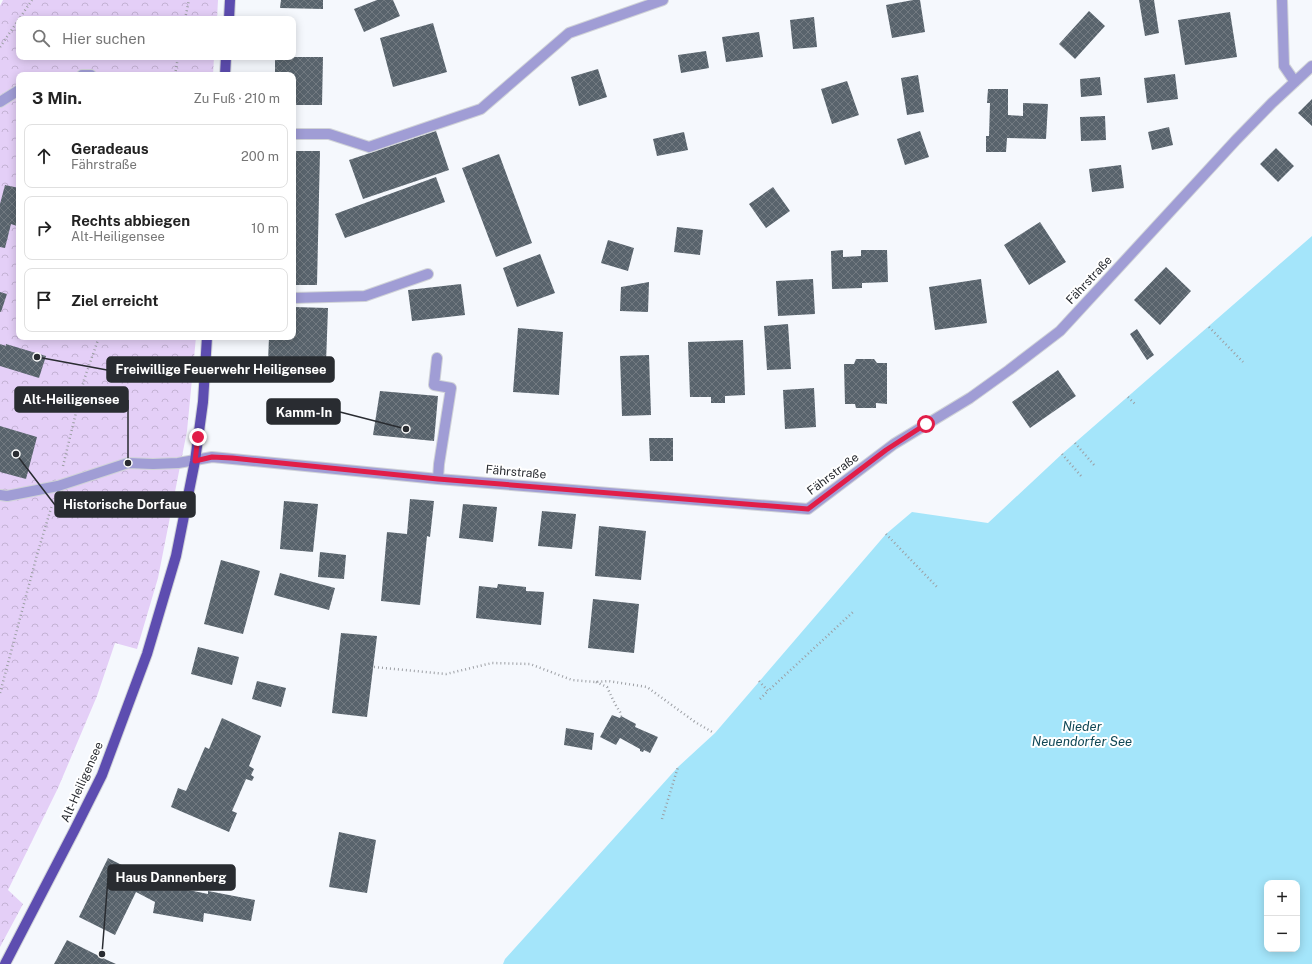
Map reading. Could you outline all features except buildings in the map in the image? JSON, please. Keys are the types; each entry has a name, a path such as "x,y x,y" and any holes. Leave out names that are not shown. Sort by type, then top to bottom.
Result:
{"main road":[{"path":"229,16 230,0"},
{"path":"225,72 226,60"},
{"name":"Alt-Heiligensee","path":"5,964 102,775 147,654 176,556 195,461 203,402 207,340"}],"street":[{"path":"296,134 329,134 369,147 481,109 569,33 663,0"},
{"path":"1282,0 1284,66 1295,82"},
{"name":"Fährstraße","path":"195,461 212,457 232,458 438,479 808,509 894,444 970,398 1010,370 1060,331 1236,140 1312,66"},
{"path":"0,102 16,92"},
{"path":"296,298 365,296 428,274"},
{"path":"437,358 434,385 451,388 438,479"},
{"path":"0,495 7,496 58,486 128,463 178,464 195,461"}],"path":[{"path":"21,16 32,0"},
{"path":"185,16 188,0"},
{"path":"0,47 16,24"},
{"path":"176,72 178,60"},
{"path":"1209,327 1243,362"},
{"path":"0,693 37,555 58,486 84,380 97,340"},
{"path":"1128,397 1135,404"},
{"path":"1075,443 1094,465"},
{"path":"1062,454 1081,476"},
{"path":"886,534 937,587"},
{"path":"760,699 853,612"},
{"path":"374,668 446,674 492,663 530,664 572,680 595,682 608,681 647,687 694,722 714,733"},
{"path":"759,681 768,691"},
{"path":"595,682 608,687 621,716"},
{"path":"662,819 678,767"}],"green space":[{"path":"3,0 218,0 217,16 16,16 16,60 214,60 213,72 16,72 16,340 196,340 187,431 158,578 137,649 115,643 97,696 58,788 8,890 23,904 0,947 0,6"}],"water":[{"name":"Nieder Neuendorfer See","path":"1312,236 1312,964 503,964 505,959 678,767 715,733 886,534 912,512 988,523 1062,454"}],"place":[{"name":"Freiwillige Feuerwehr Heiligensee","path":"37,357"},
{"name":"Kamm-In","path":"406,429"},
{"name":"Historische Dorfaue","path":"16,454"},
{"name":"Alt-Heiligensee","path":"128,463"},
{"name":"Haus Dannenberg","path":"102,954"}],"route":[{"path":"198,437 195,461 212,457 232,458 438,479 808,509 894,444 926,424"}]}
